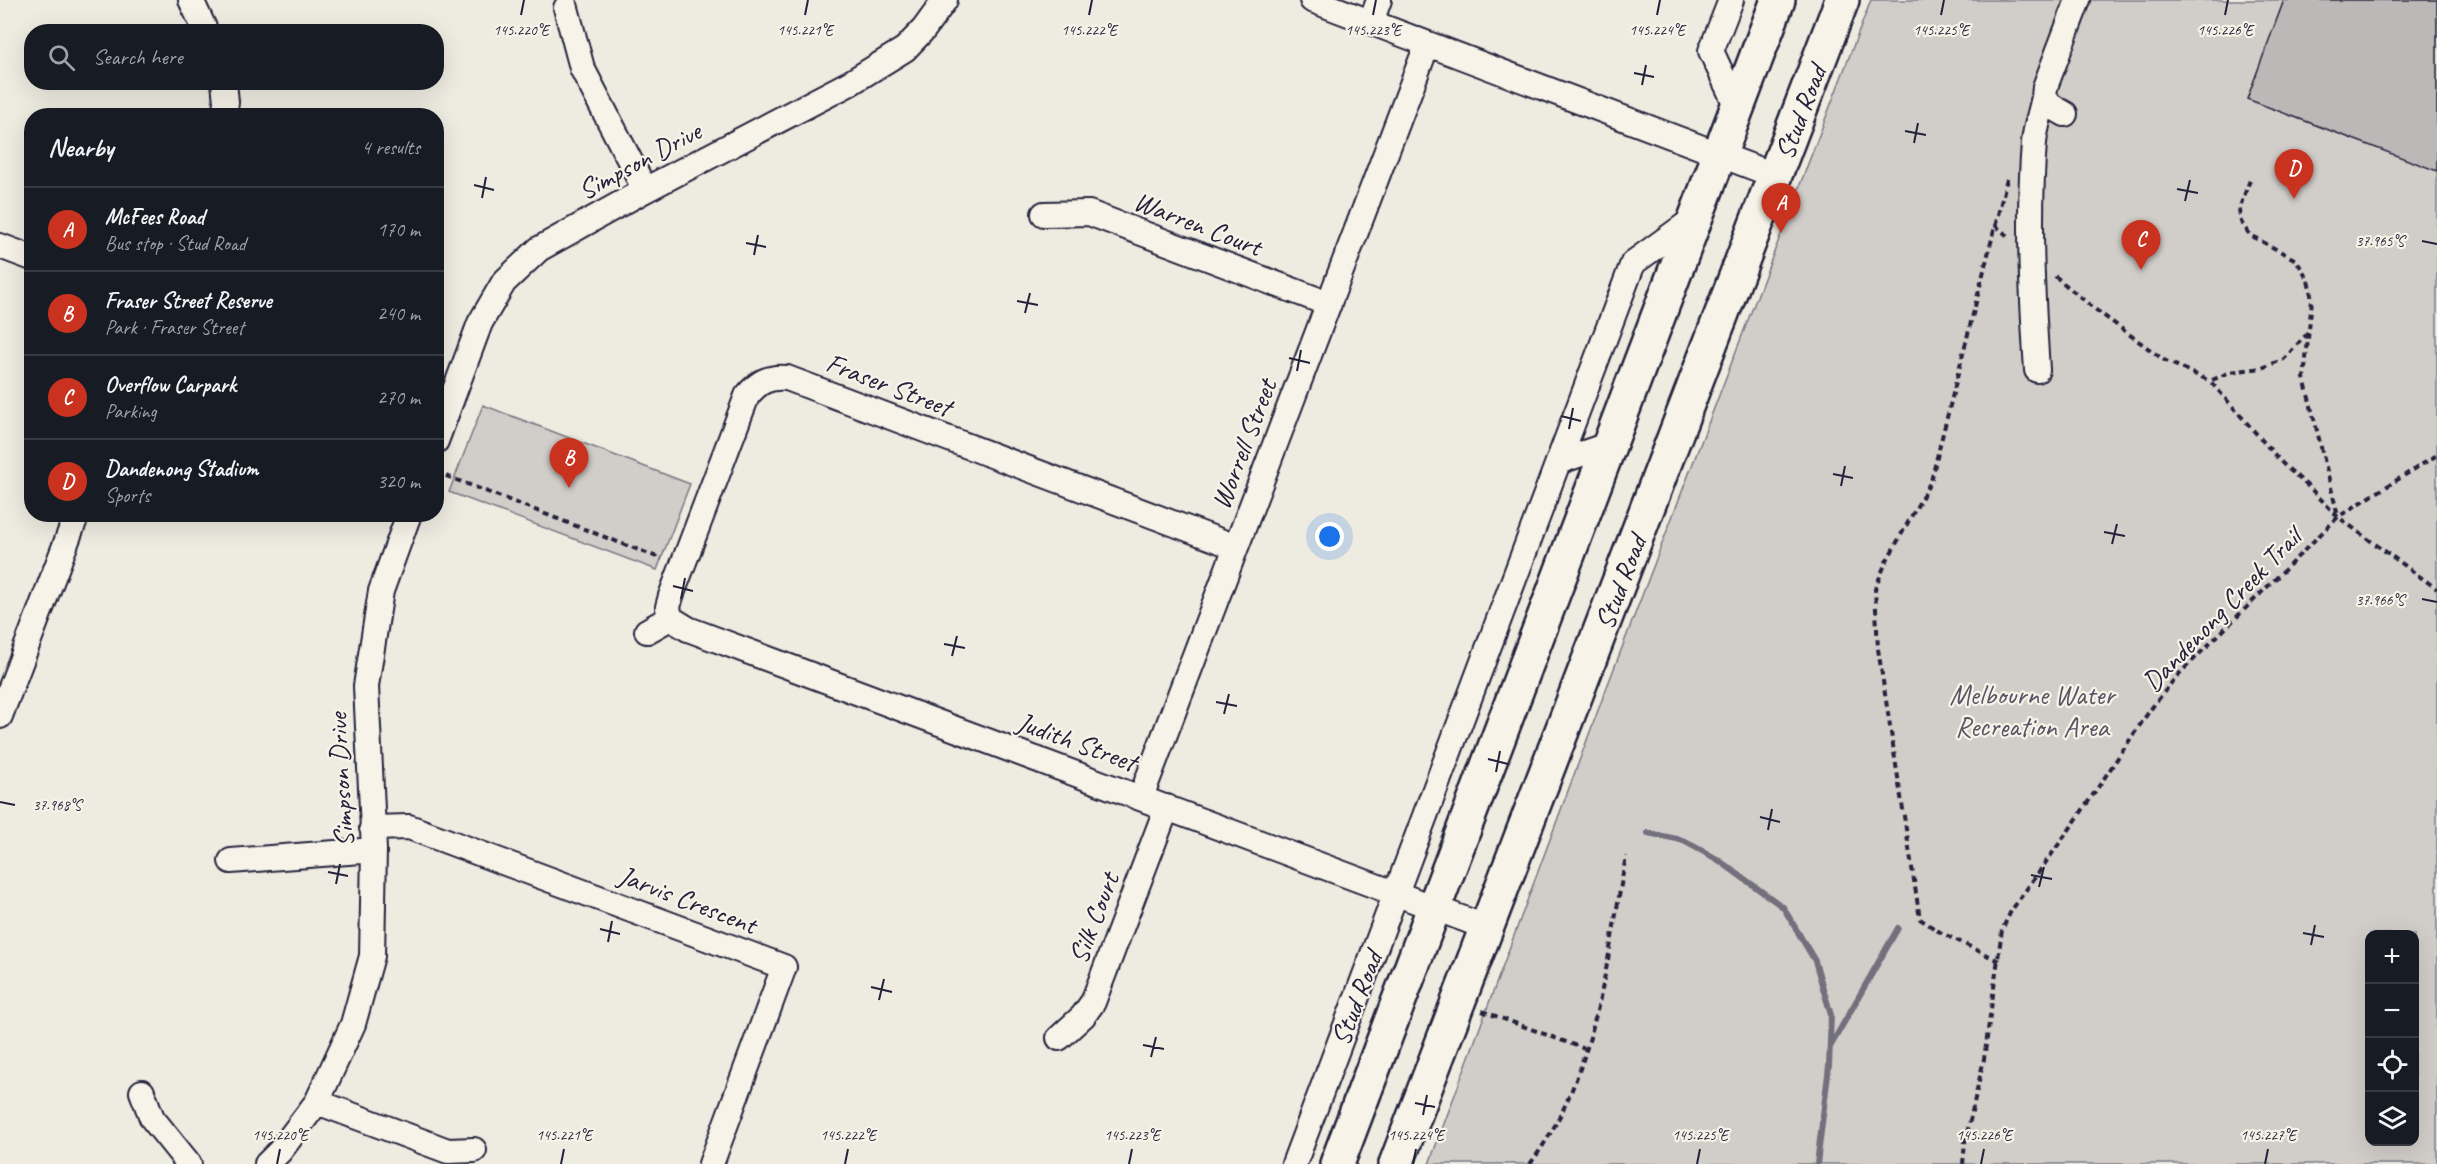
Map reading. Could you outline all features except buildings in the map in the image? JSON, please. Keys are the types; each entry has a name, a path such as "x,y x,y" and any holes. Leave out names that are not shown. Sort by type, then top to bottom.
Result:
{"highway":[{"name":"Stud Road","path":"1337,1164 1778,0"},
{"name":"Stud Road","path":"1396,1164 1842,0"}],"street":[{"path":"193,0 203,24"},
{"name":"Simpson Drive","path":"444,420 480,323 504,282 539,249 645,190 850,83 905,49 945,0"},
{"path":"1312,0 1375,11 1427,45 1776,176"},
{"path":"1731,0 1711,51 1737,107"},
{"path":"2037,370 2031,256 2034,140 2045,87 2078,0"},
{"path":"566,8 582,68 645,190"},
{"name":"Worrell Street","path":"1141,797 1427,45"},
{"path":"225,90 225,108"},
{"path":"2044,97 2051,106 2065,114"},
{"name":"Warren Court","path":"1044,214 1089,213 1329,304"},
{"name":"Stud Road","path":"1294,1164 1633,263 1695,218"},
{"path":"0,246 24,255"},
{"name":"Fraser Street","path":"670,618 668,607 682,566 747,396 764,380 775,377 787,378 1236,547"},
{"path":"1558,462 1610,444"},
{"path":"0,716 74,522"},
{"name":"Simpson Drive","path":"267,1164 280,1151 317,1102 353,1024 372,956 373,839 366,686 381,591 406,522"},
{"path":"647,631 670,618"},
{"name":"Judith Street","path":"670,618 699,633 1488,928"},
{"name":"Silk Court","path":"1059,1038 1083,1016 1093,1002 1167,807"},
{"name":"Jarvis Crescent","path":"373,839 409,827 784,967 711,1164"},
{"path":"231,861 373,839"},
{"path":"142,1092 152,1118 189,1164"},
{"path":"317,1102 448,1150 474,1150"}],"path":[{"path":"2250,180 2239,209 2241,222 2250,235 2296,260 2308,279 2312,300 2304,378 2338,517"},
{"path":"1999,961 1938,931 1920,919 1878,649 1875,589 1886,562 1931,481 1995,225 2092,307 2164,360 2210,381 2283,464 2338,517 2437,589"},
{"path":"2210,381 2230,372 2262,368 2284,359 2308,333"},
{"name":"Dandenong Creek Trail","path":"1963,1164 1965,1142 1984,1059 2002,930 2011,911 2150,710 2176,677 2338,517 2437,455"},
{"path":"444,475 682,566"},
{"path":"1530,1164 1546,1142 1571,1093 1585,1049 1602,990 1626,856"},
{"path":"1459,1002 1585,1049"}],"green space":[{"name":"Melbourne Water Recreation Area","path":"1871,0 2437,0 2437,1164 1429,1164 1600,705"},
{"path":"483,405 690,484 657,570 449,492"}],"waterway":[{"path":"1648,833 1682,840 1717,859 1783,907 1815,961 1831,1015 1829,1066 1817,1164"},
{"path":"1830,1047 1898,928"}],"place":[{"name":"Dandenong Stadium","path":"2294,199"},
{"name":"McFees Road","path":"1781,233"},
{"name":"Overflow Carpark","path":"2141,270"},
{"name":"Fraser Street Reserve","path":"569,488"}]}
